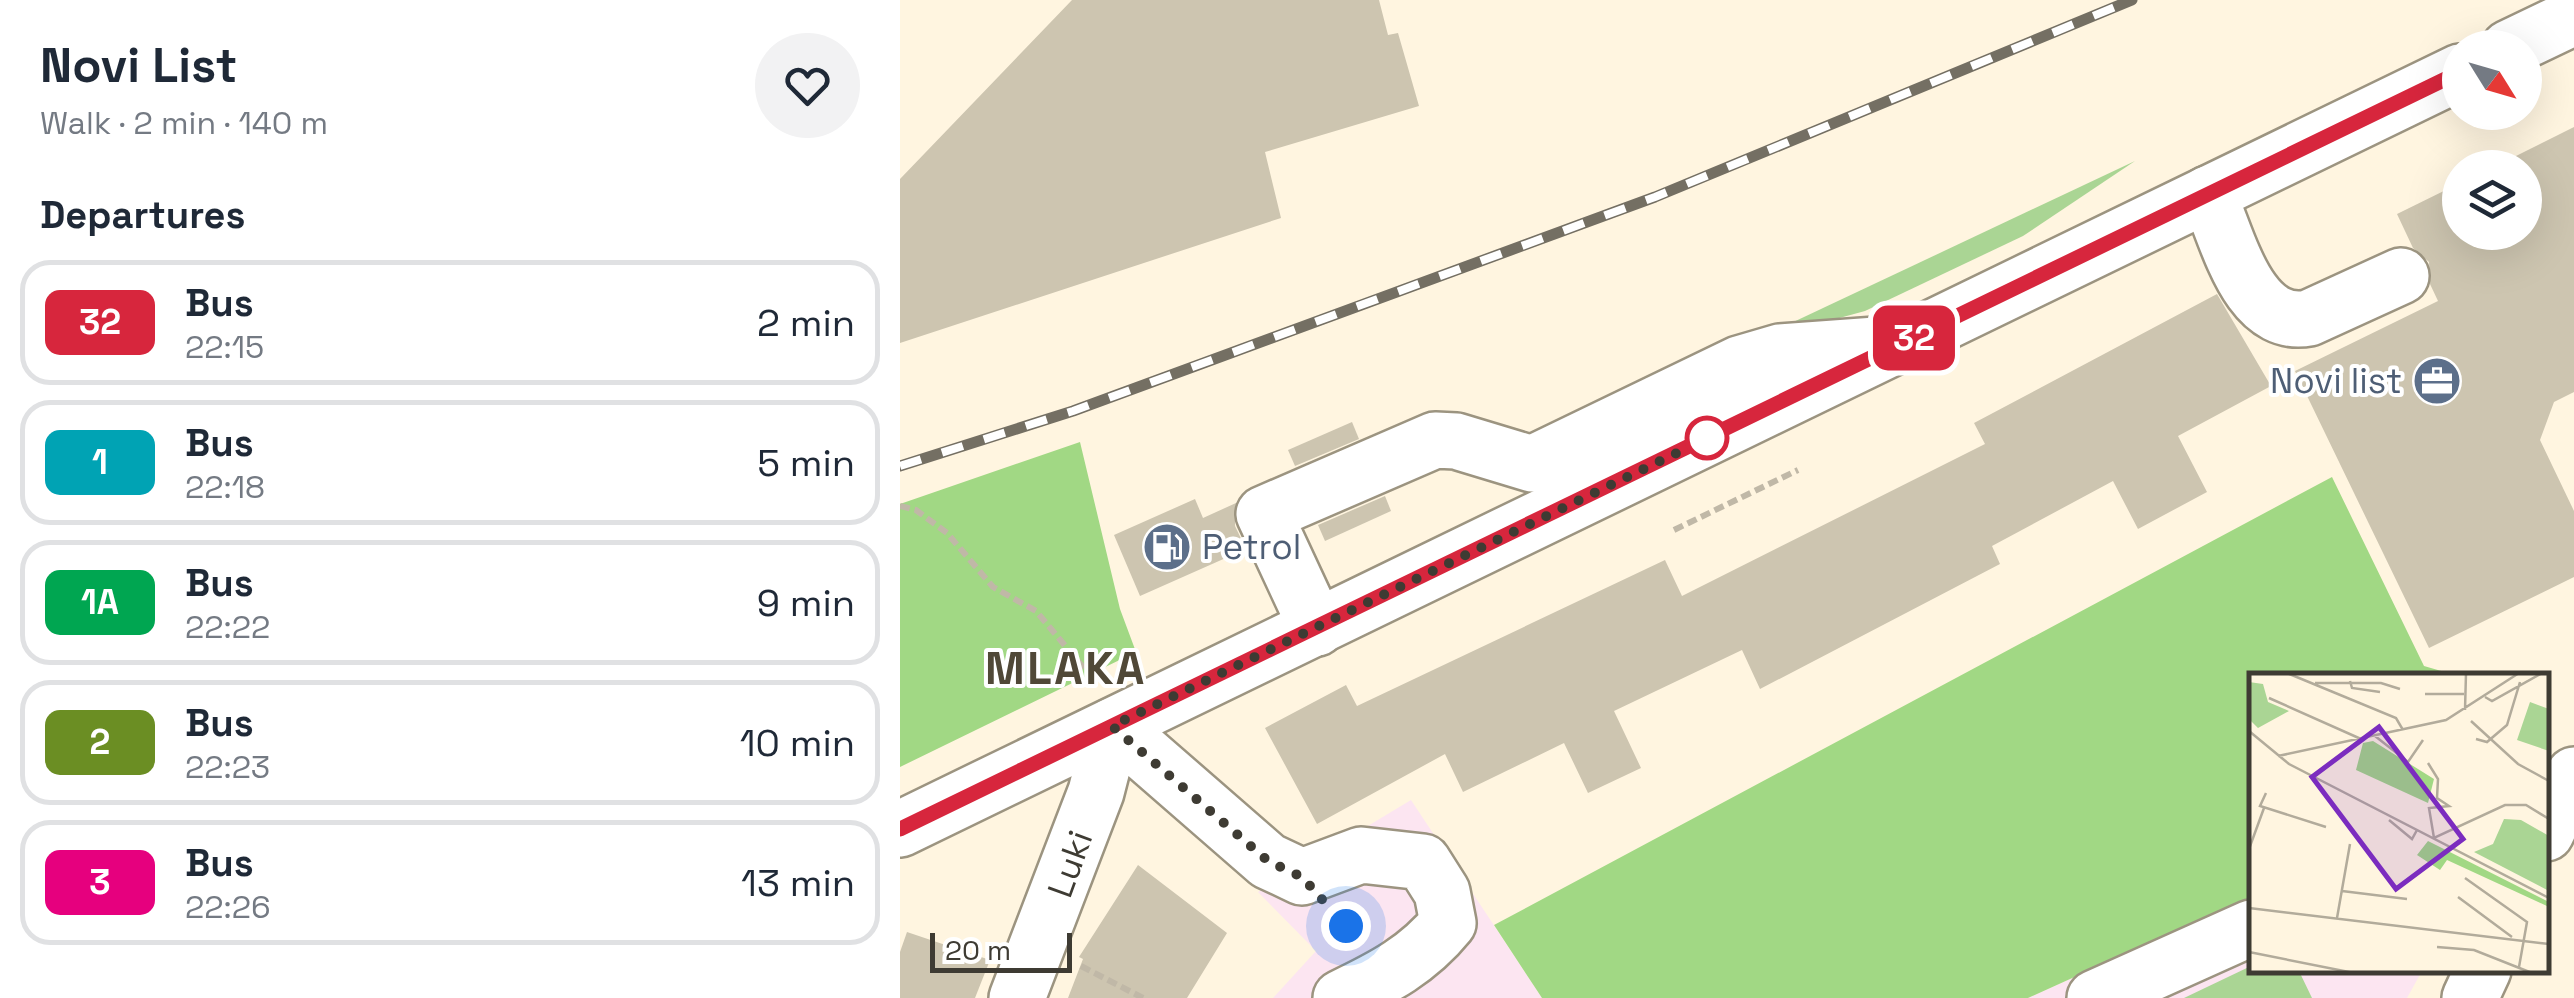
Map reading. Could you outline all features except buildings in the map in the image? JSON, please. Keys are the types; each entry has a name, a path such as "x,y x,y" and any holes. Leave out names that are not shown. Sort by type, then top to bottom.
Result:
{"main road":[{"path":"2542,32 2574,17"},
{"path":"900,829 1103,703 1317,628 2442,81"},
{"path":"2208,194 2254,294 2273,315 2309,318 2401,276"},
{"path":"1317,628 1264,514 1436,440 1456,441 1532,464 1740,364 1780,352 1904,343"},
{"path":"1103,703 1268,861 1302,877 1360,854 1423,862 1442,892 1448,923 1427,950 1391,974 1341,998"},
{"name":"Luki","path":"1017,998 1096,792 1103,703"},
{"path":"2549,828 2574,775"},
{"path":"2095,998 2249,929"},
{"path":"2470,998 2481,973"}],"path":[{"path":"1674,530 1798,470"},
{"path":"900,506 916,510 947,533 993,587 1036,611 1103,703"},
{"path":"1302,877 1391,974"},
{"path":"1040,945 1143,998"}],"shaded area":[{"path":"1411,800 1542,998 1273,998 1316,951 1258,892"},
{"path":"2249,898 2249,973 2421,973 2407,998 2028,998"}],"green space":[{"path":"2135,161 2023,236 1865,311 1751,342"},
{"path":"1080,442 1120,609 1136,652 900,767 900,504"},
{"path":"2332,477 2424,666 2448,673 2249,673 2249,898 2028,998 1542,998 1494,925"},
{"path":"2249,967 2249,973 2300,973 2312,998 2184,998"}],"railway":[{"path":"900,466 1073,411 1655,197 2132,0"}],"bus line":[{"name":"32","path":"900,829 2442,81"}],"place":[{"name":"Novi list","path":"2437,381"},
{"name":"Petrol","path":"1167,547"}],"district":[{"name":"MLAKA","path":"1066,668"}],"route":[{"path":"1346,926 1302,877 1268,861 1112,726 1712,436 1707,438"}]}
